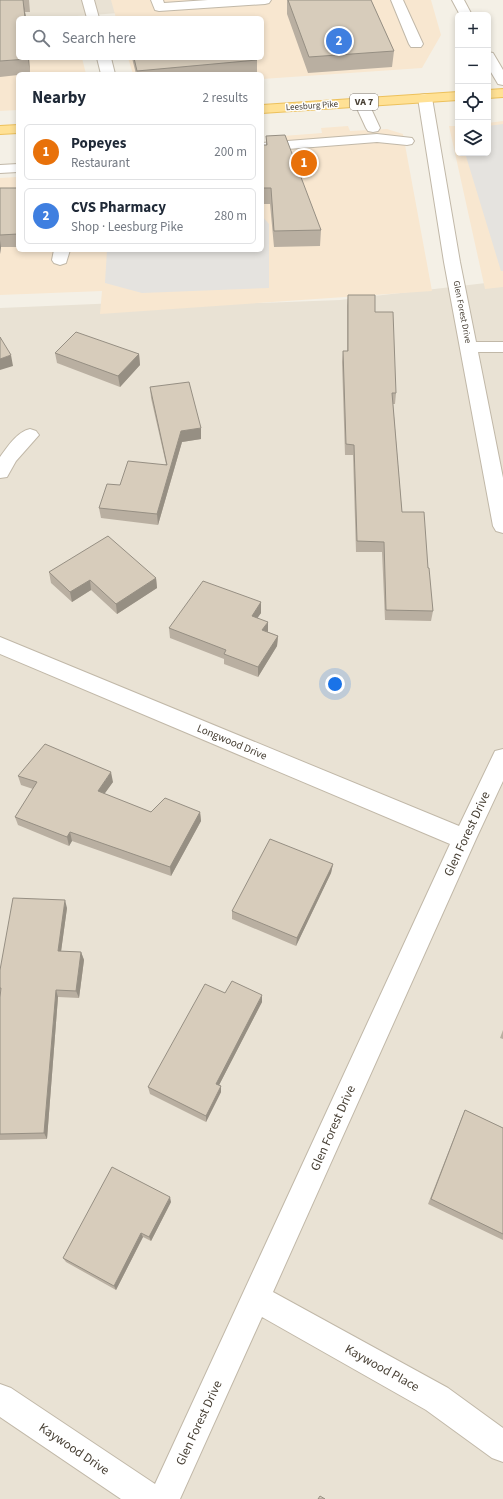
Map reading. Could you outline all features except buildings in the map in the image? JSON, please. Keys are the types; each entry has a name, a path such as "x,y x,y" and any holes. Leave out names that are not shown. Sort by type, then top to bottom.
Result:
{"main road":[{"path":"491,94 503,93"},
{"name":"Leesburg Pike","path":"264,109 455,96"},
{"path":"0,130 16,128"}],"street":[{"path":"88,0 92,16"},
{"path":"159,8 232,8 265,0"},
{"path":"397,0 416,44"},
{"path":"458,0 464,12"},
{"path":"104,60 108,72"},
{"path":"491,61 503,81"},
{"name":"Glen Forest Drive","path":"425,98 446,229 503,526"},
{"path":"361,102 374,128"},
{"path":"264,147 377,138 407,142"},
{"path":"0,169 16,168"},
{"path":"469,348 503,347"},
{"path":"0,472 22,442 30,435"},
{"name":"Longwood Drive","path":"0,645 464,840"},
{"name":"Glen Forest Drive","path":"164,1499 464,840 503,758"},
{"name":"Kaywood Place","path":"256,1298 437,1399 503,1447"},
{"name":"Kaywood Drive","path":"0,1399 149,1499"}],"shaded area":[{"path":"0,0 300,0 77,16 16,16"},
{"path":"111,0 431,0 441,35 422,68 264,79 264,72 132,72 129,60 264,60 264,16 115,16"},
{"path":"0,23 16,54 16,60 82,60 86,72 16,72 16,110 0,111"},
{"path":"503,121 503,287 485,289 456,156 491,156 491,123"},
{"path":"503,124 503,271 501,271 466,156 491,156 491,126"},
{"path":"348,126 350,131 387,129 403,134 432,291 100,314 102,291 0,295 0,178 16,177 16,252 264,252 264,149 270,137 322,133 321,128"},
{"path":"449,126 455,126 455,153"},
{"path":"264,218 269,224 269,288 142,293 105,283 107,252 264,252"},
{"path":"503,281 503,1499 0,1499 0,308 119,303 261,303 340,300"}],"place":[{"name":"CVS Pharmacy","path":"339,41"},
{"name":"Popeyes","path":"304,163"}]}
